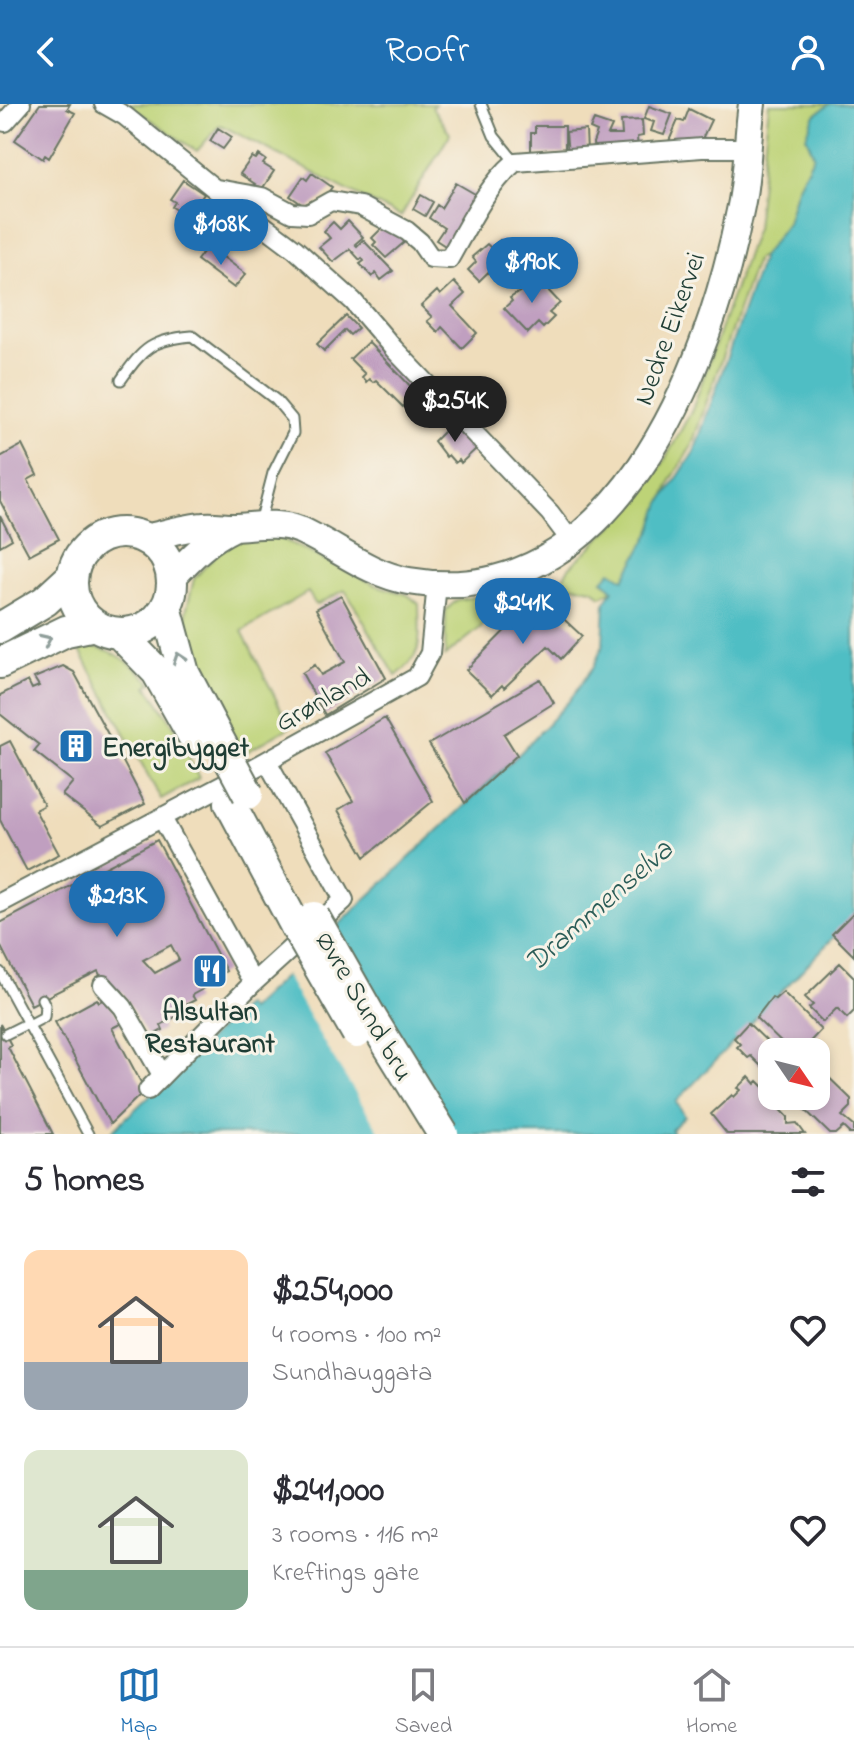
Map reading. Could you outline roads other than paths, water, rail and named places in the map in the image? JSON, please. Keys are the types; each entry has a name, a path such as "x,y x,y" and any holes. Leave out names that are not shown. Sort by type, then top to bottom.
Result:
{"main road":[{"name":"Nedre Eikervei","path":"145,538 204,526 286,526 392,577 461,585 499,579 543,560 571,541 615,499 650,454 687,381 729,259 742,204 752,104"},
{"path":"0,663 66,631 139,630 152,622 203,547 218,534 247,525"},
{"path":"0,628 45,601 70,578 84,549 97,539 113,533 129,533 145,538 161,551 169,564 169,593 184,673 217,758"},
{"path":"70,578 75,603 83,615 107,629 157,672 217,758 305,922"},
{"name":"Øvre Sund bru","path":"305,922 378,1070 419,1134"},
{"name":"Øvre Sund bru","path":"305,922 380,1032 443,1134"}],"street":[{"path":"5,122 21,104"},
{"path":"104,104 125,116 295,249 353,301 394,349 550,513 571,541"},
{"path":"215,189 262,197 292,213 308,214 331,201 360,206 407,231 420,242 431,258 441,260 449,259 489,193 504,171 515,162 702,148 748,148"},
{"name":"Grønland","path":"0,903 284,752 417,677 430,653 437,584"},
{"path":"148,1090 161,1073 253,983 344,900 267,761"},
{"path":"162,818 253,983"},
{"path":"103,985 123,1007 161,1073"}],"lane":[{"path":"481,104 494,136 515,162"},
{"path":"121,380 137,356 162,339 192,336 276,400 292,419 293,433 247,525"},
{"path":"0,972 88,1134"},
{"path":"6,1034 44,1017 42,999"}],"water":[{"name":"Drammenselva","path":"830,104 854,104 854,916 676,1102 685,1116 671,1130 673,1134 109,1134 245,1005 249,1010 521,752 569,701 594,666 603,645 605,602 613,590 603,580 611,571 624,579 651,532 661,503 694,452 762,257 787,223 797,188 814,155 806,136 815,115"}],"place":[{"name":"Energibygget","path":"76,746"},
{"name":"Alsultan Restaurant","path":"210,971"}]}
